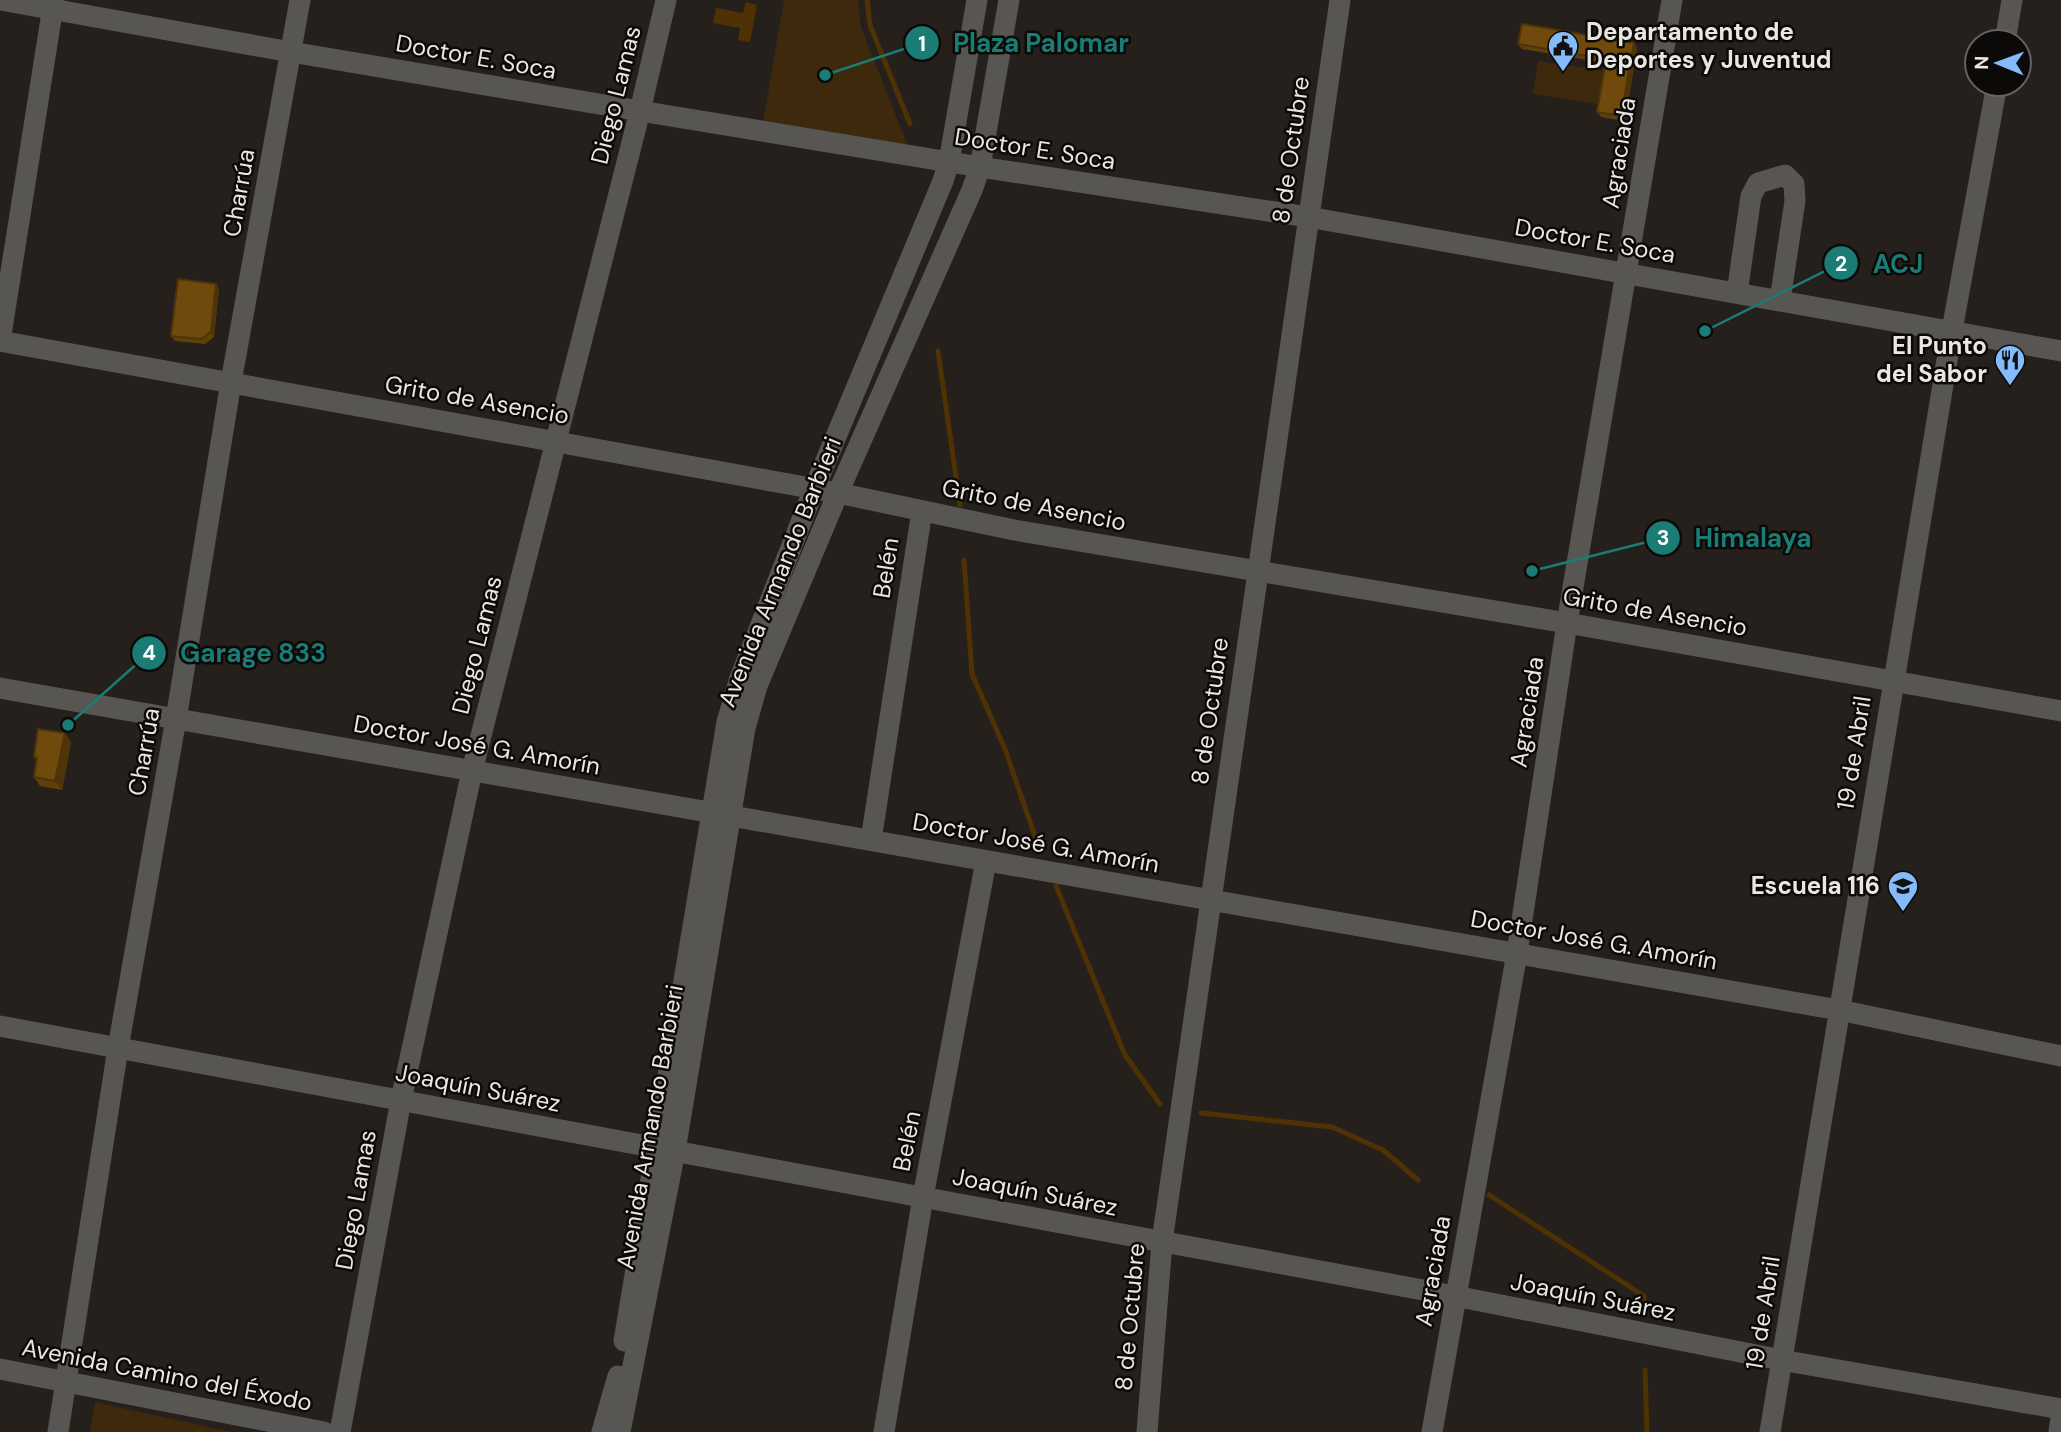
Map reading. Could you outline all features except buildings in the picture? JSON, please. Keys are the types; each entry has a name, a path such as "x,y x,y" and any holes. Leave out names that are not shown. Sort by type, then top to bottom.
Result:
{"street":[{"name":"Doctor E. Soca","path":"1,0 53,5 291,52 640,111 979,167 1308,217 2061,351"},
{"name":"Charrúa","path":"58,1432 118,1048 231,383 300,0"},
{"name":"Diego Lamas","path":"340,1432 401,1100 472,771 666,0"},
{"name":"Avenida Armando Barbieri","path":"620,1432 721,814 727,722 740,678 814,489 943,181 949,162 977,0"},
{"name":"Avenida Armando Barbieri","path":"721,814 757,686 838,493 972,190 979,167 1009,0"},
{"name":"8 de Octubre","path":"1147,1432 1162,1242 1340,0"},
{"name":"Agraciada","path":"1432,1432 1517,953 1567,623 1672,0"},
{"path":"2007,28 2012,0"},
{"path":"0,341 53,5"},
{"name":"19 de Abril","path":"1770,1432 1892,681 1994,98"},
{"path":"1737,293 1751,196 1758,183 1785,175 1794,184 1795,201 1780,300"},
{"name":"Grito de Asencio","path":"0,341 838,493 1014,530 2061,710"},
{"name":"Belén","path":"871,840 922,511"},
{"name":"Doctor José G. Amorín","path":"0,688 1839,1010 2061,1056"},
{"name":"Belén","path":"884,1432 923,1197 986,861"},
{"name":"Joaquín Suárez","path":"0,1026 1455,1296 1781,1360 2061,1409"},
{"name":"Avenida Armando Barbieri","path":"602,1432 617,1382 665,1149"},
{"name":"Avenida Camino del Éxodo","path":"0,1369 324,1432"},
{"path":"2059,1432 2061,1418"}],"shaded area":[{"path":"784,0 858,0 861,27 908,147 763,123"},
{"path":"746,2 757,5 750,42 738,40 740,28 713,23 716,8 743,13"},
{"path":"1538,61 1604,71 1599,104 1533,94"},
{"path":"95,1402 231,1432 90,1432"}],"waterway":[{"path":"867,0 870,25 910,124"},
{"path":"938,351 960,505"},
{"path":"964,560 972,674 1005,749 1037,842"},
{"path":"1056,886 1125,1055 1160,1104"},
{"path":"1201,1113 1332,1127 1383,1150 1418,1180"},
{"path":"1489,1195 1644,1296 1646,1313"},
{"path":"1645,1370 1647,1432"}],"place":[{"name":"Departamento de Deportes y Juventud","path":"1563,73"},
{"name":"Plaza Palomar","path":"825,75"},
{"name":"ACJ","path":"1705,331"},
{"name":"El Punto del Sabor","path":"2010,387"},
{"name":"Himalaya","path":"1532,571"},
{"name":"Garage 833","path":"68,725"},
{"name":"Escuela 116","path":"1903,913"}]}
